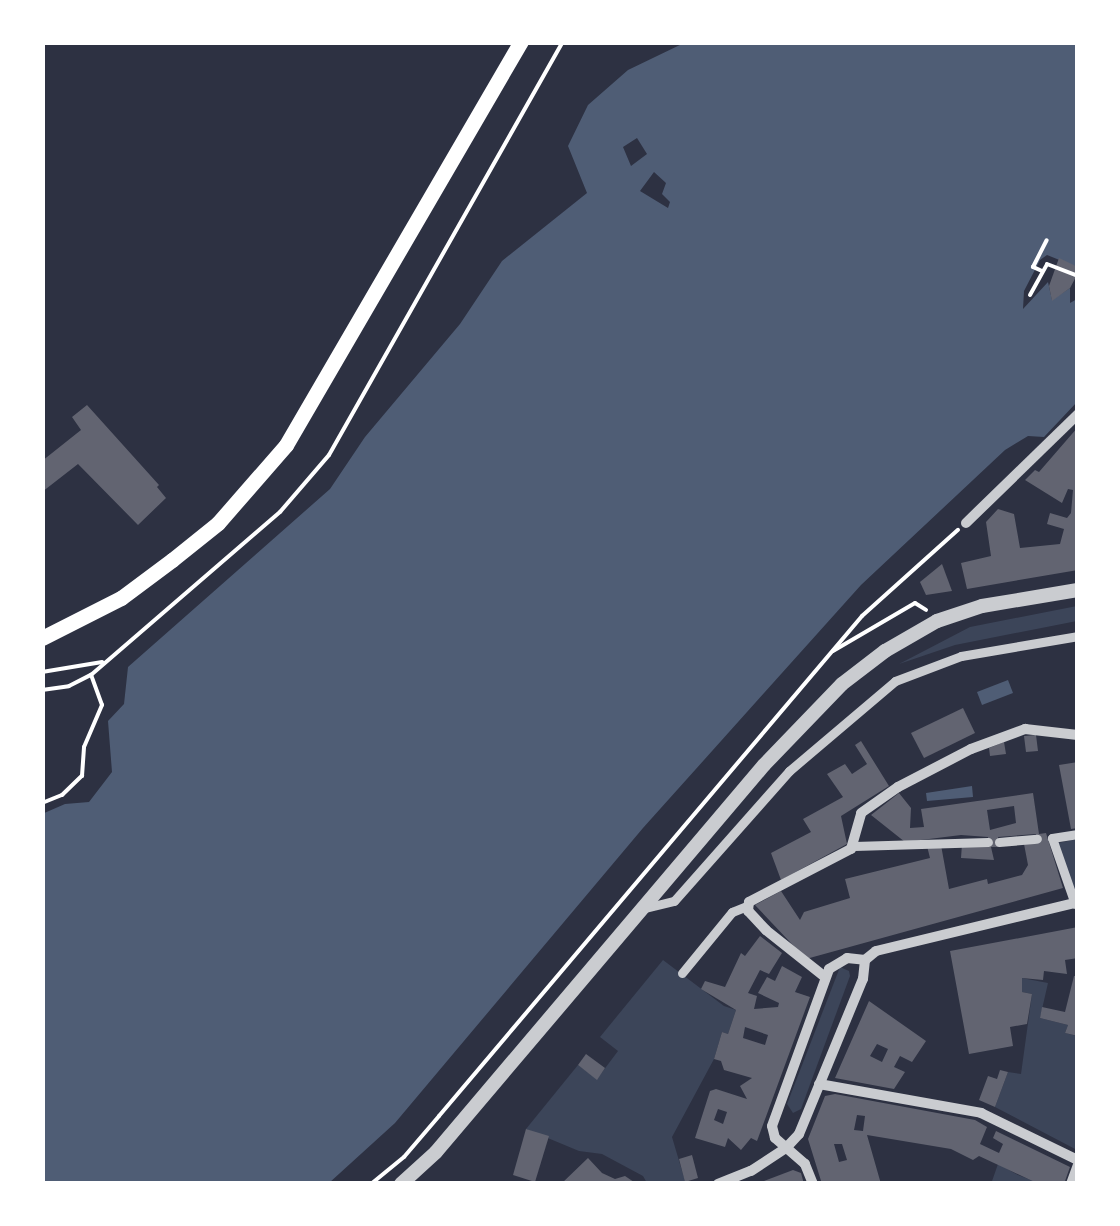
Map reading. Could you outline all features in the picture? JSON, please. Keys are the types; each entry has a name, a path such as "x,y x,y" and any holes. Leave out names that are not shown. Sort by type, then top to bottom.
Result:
{"main road":[{"path":"42,638 121,598 172,560 218,522 286,445 522,42"}],"street":[{"path":"966,523 1078,414"},
{"path":"401,1184 444,1143 641,909 823,702 884,650 936,621 982,606 1078,590"},
{"path":"641,909 674,901 789,771 895,681 961,656 1078,636"},
{"path":"854,846 861,812 898,787 975,747 1025,729 1078,735"},
{"path":"682,973 732,912 854,846 993,842 1078,834"},
{"path":"718,1184 736,1178 786,1148 799,1134 863,979 865,960 876,951 894,943 1074,904 1046,838"},
{"path":"747,906 790,953 825,978"},
{"path":"813,1184 808,1170 775,1138 772,1126 825,978 834,962 865,960"},
{"path":"819,1084 981,1113 1078,1163 1071,1184"}],"path":[{"path":"1042,271 1033,267 1046,240"},
{"path":"1030,295 1042,271 1051,264 1078,276"},
{"path":"371,1184 404,1157 440,1116 872,605 966,523"},
{"path":"833,651 915,603 936,621"},
{"path":"42,672 105,662"},
{"path":"42,803 62,795 82,776 84,747 102,706 91,675"}],"shaded area":[{"path":"684,43 1077,43 1077,267 1047,255 1040,260 1024,291 1023,309 1048,282 1052,300 1070,288 1070,303 1077,299 1077,402 1044,437 1028,436 1005,450 861,585 643,828 395,1123 329,1183 43,1183 42,814 65,804 89,802 112,772 108,721 124,704 128,667 330,489 365,437 460,324 502,261 587,193 568,146 588,105 628,70","holes":["637,138 647,154 631,166 623,147","654,172 666,183 662,194 670,202 668,208 640,191"]},
{"path":"1077,606 1077,621 955,645 899,664 970,627"},
{"path":"1008,680 1013,693 982,705 977,692"},
{"path":"972,786 973,797 927,801 926,793"},
{"path":"1077,839 1077,897 1075,897 1058,843"},
{"path":"663,960 724,1006 736,1010 728,1034 722,1032 714,1059 672,1137 685,1181 647,1183 643,1176 602,1154 579,1151 526,1129 578,1065 597,1079 618,1051 600,1037"},
{"path":"840,967 849,971 850,976 801,1109 793,1113 787,1104"},
{"path":"1022,978 1048,983 1040,1018 1068,1025 1065,1033 1077,1036 1077,1150 995,1107 1008,1072 1021,1074 1032,994 1022,992"},
{"path":"998,1164 1018,1175 1039,1183 991,1184"}],"building":[{"path":"1059,258 1078,267 1078,273 1070,288 1052,301 1049,286"},
{"path":"87,405 159,485 166,498 138,525 78,464 42,492 42,461 81,430 72,417"},
{"path":"1078,427 1078,570 967,589 961,563 991,556 986,522 998,509 1014,514 1020,548 1060,544 1064,529 1047,524 1050,513 1067,518 1071,513 1073,490 1068,489 1062,503 1025,480 1035,470 1039,472"},
{"path":"942,564 952,591 926,595 920,582"},
{"path":"963,708 975,733 924,758 911,733"},
{"path":"1036,735 1038,751 1026,752 1024,736"},
{"path":"861,741 889,786 841,816 847,844 781,880 771,853 811,832 803,819 843,797 827,774 845,764 852,774 867,764 855,745"},
{"path":"1004,742 1006,754 990,756 989,748"},
{"path":"1078,762 1078,828 1071,829 1059,765"},
{"path":"899,793 911,808 910,828 924,827 921,809 1033,793 1039,834 1046,833 1063,888 806,959 755,905 781,891 800,920 804,912 850,898 845,879 930,858 927,846 941,845 949,889 987,879 988,884 1022,875 1028,865 1024,844 1038,844 1036,834 998,837 1000,847 991,847 994,860 961,858 962,844 988,846 988,837 961,835 905,842 871,815","holes":["1014,806 1016,823 990,830 987,810"]},
{"path":"1078,927 1078,958 1065,960 1067,974 1044,971 1043,980 1022,978 1022,992 1032,994 1027,1024 1010,1027 1013,1046 969,1054 950,951"},
{"path":"760,936 782,953 769,974 760,970 748,993 757,996 754,1009 778,1007 779,1003 758,993 767,977 775,981 782,966 802,977 795,992 810,997 757,1141 751,1138 741,1150 728,1138 725,1147 695,1138 710,1091 716,1089 747,1099 740,1086 752,1078 724,1070 721,1061 714,1059 722,1032 728,1034 736,1010 701,989 705,981 725,987 741,953 745,956","holes":["745,1027 768,1035 765,1045 743,1038","718,1109 727,1112 723,1124 714,1120"]},
{"path":"1074,976 1078,976 1078,1036 1065,1033 1068,1025 1040,1018 1042,1007 1065,1012"},
{"path":"869,1001 926,1041 912,1062 900,1056 894,1067 905,1072 894,1089 835,1078","holes":["877,1044 888,1049 882,1062 870,1056"]},
{"path":"586,1054 605,1068 597,1080 578,1065"},
{"path":"1000,1070 1008,1072 995,1107 979,1100 988,1076 997,1079"},
{"path":"835,1094 975,1120 987,1127 980,1144 999,1153 1003,1144 993,1138 996,1131 1070,1167 1064,1184 1039,1184 979,1156 973,1160 951,1149 867,1135 881,1184 822,1184 808,1139 825,1096","holes":["857,1115 865,1116 863,1131 854,1130","834,1144 842,1144 847,1160 839,1162"]},
{"path":"526,1129 549,1136 535,1182 513,1175"},
{"path":"692,1155 698,1178 685,1182 679,1159"},
{"path":"588,1158 602,1173 615,1179 625,1176 637,1184 561,1184"},
{"path":"793,1170 801,1173 804,1184 756,1184"}]}
